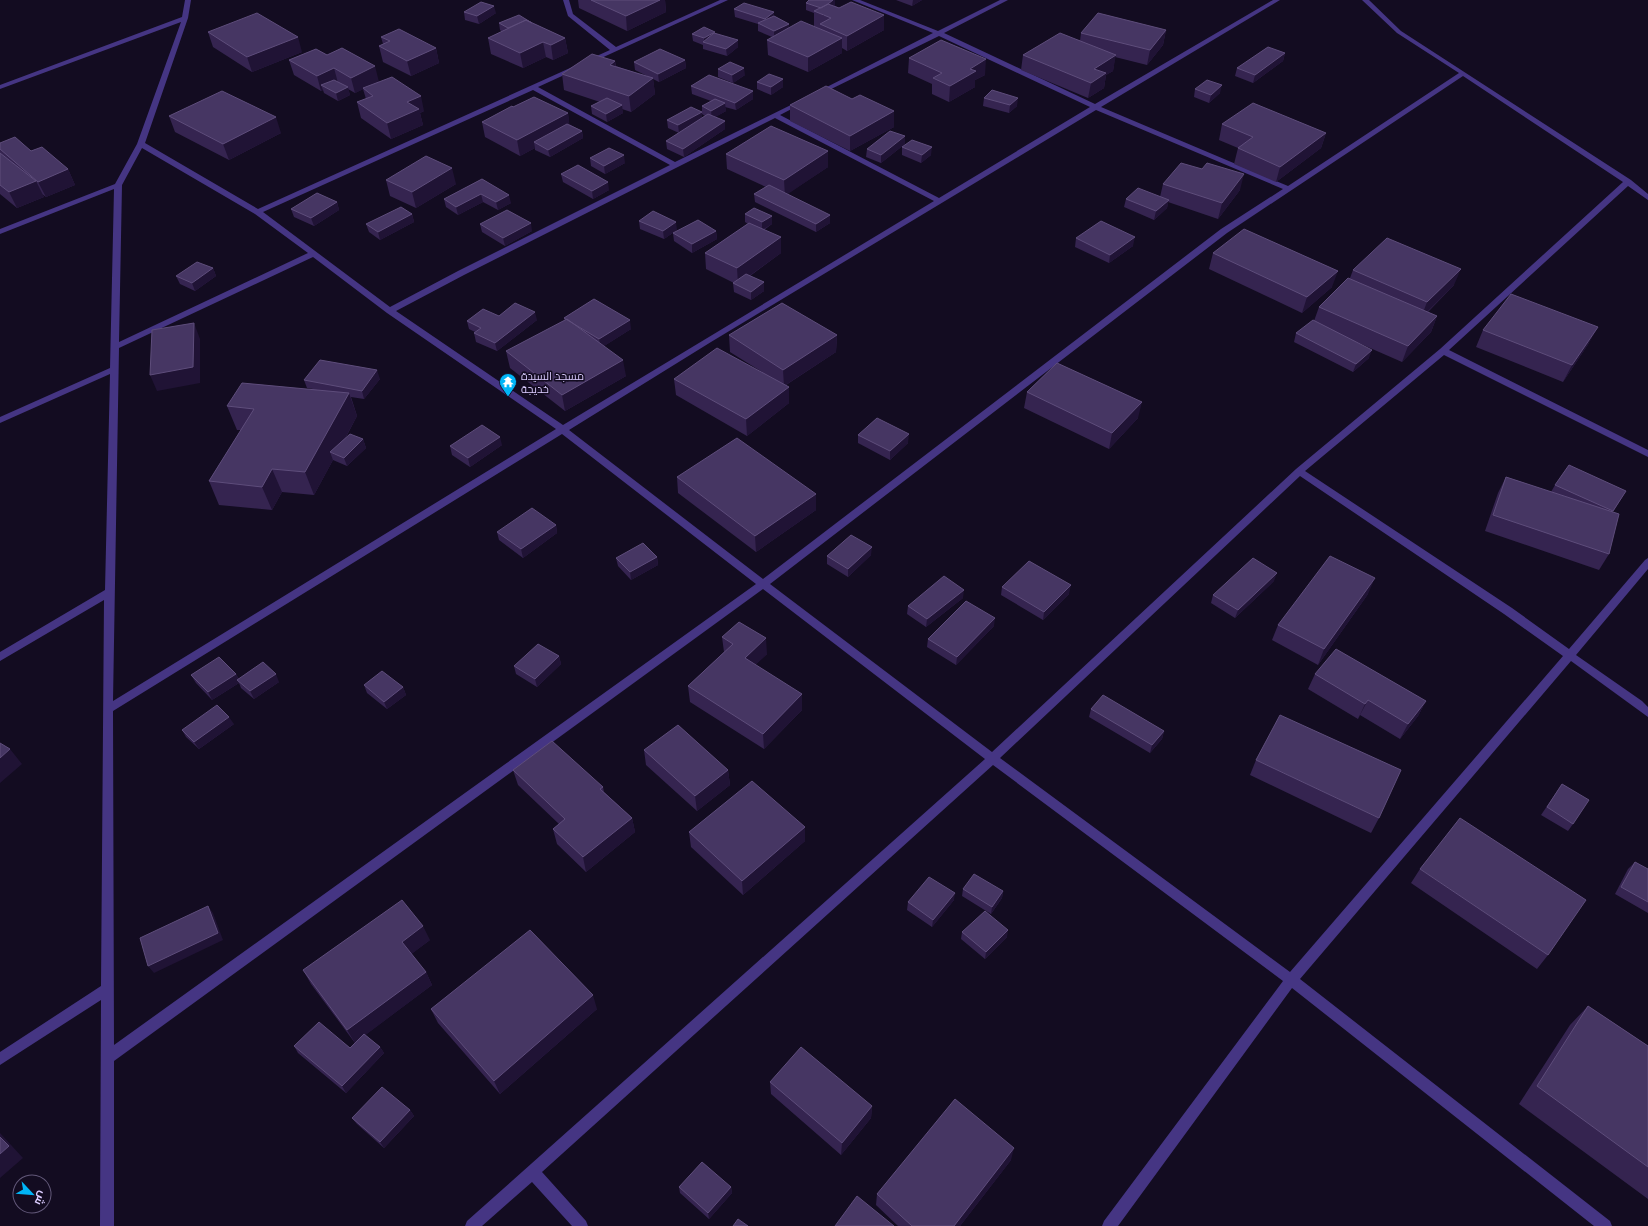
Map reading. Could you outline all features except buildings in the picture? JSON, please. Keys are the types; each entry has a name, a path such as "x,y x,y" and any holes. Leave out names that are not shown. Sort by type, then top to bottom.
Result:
{"street":[{"path":"107,1226 108,709 118,185 141,144 185,18 188,0"},
{"path":"566,0 570,15 615,50"},
{"path":"258,212 725,0"},
{"path":"855,0 938,33 1095,107 1289,189"},
{"path":"390,311 461,273 1005,0"},
{"path":"108,709 939,201 1277,0"},
{"path":"1365,0 1399,32 1628,182 1648,198"},
{"path":"0,87 185,18"},
{"path":"108,1057 764,583 1224,231 1463,73"},
{"path":"533,87 675,165"},
{"path":"774,115 939,201"},
{"path":"141,144 258,212 390,311 563,430 992,759 1291,980 1605,1226"},
{"path":"472,1226 992,759 1299,471 1443,352 1628,182"},
{"path":"0,232 118,185"},
{"path":"115,347 314,254"},
{"path":"1443,352 1648,454"},
{"path":"0,420 114,369"},
{"path":"1299,471 1508,611 1638,704 1648,713"},
{"path":"1108,1226 1291,980 1648,562"},
{"path":"0,657 111,591"},
{"path":"0,1059 108,989"},
{"path":"532,1172 581,1226"}],"place":[{"name":"مسجد السيدة خديجة","path":"508,397"}]}
